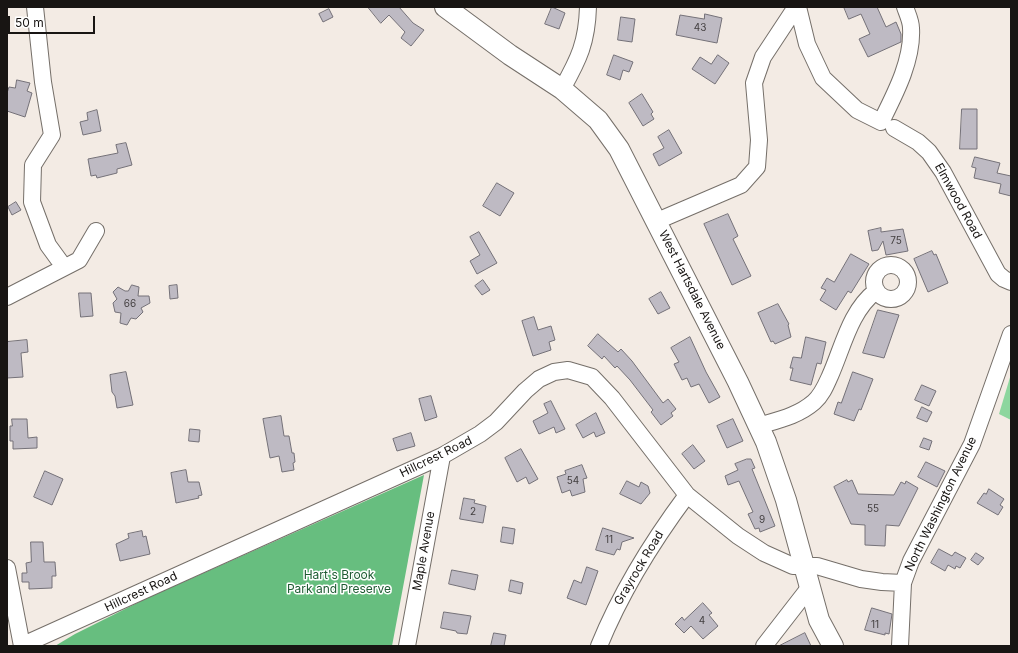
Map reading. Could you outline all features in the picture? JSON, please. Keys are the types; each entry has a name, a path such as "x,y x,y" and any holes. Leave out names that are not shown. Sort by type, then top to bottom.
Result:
{"main road":[{"name":"West Hartsdale Avenue","path":"445,7 510,55 562,89 598,120 619,149 657,222 766,442 786,500 819,620 833,646"}],"street":[{"path":"35,7 43,82 52,135 33,165 32,202 48,245 64,267"},
{"path":"562,89 583,48 588,28 588,7"},
{"path":"797,7 806,44 823,78 857,110 881,122 900,82 908,51 911,27 905,7"},
{"path":"657,222 741,185 757,167 760,140 754,83 763,58 797,7"},
{"name":"Elmwood Road","path":"894,128 918,142 929,152 943,172 998,274 1011,282"},
{"path":"7,297 38,283 64,267 79,260 96,231"},
{"path":"758,426 790,417 816,401 824,389 852,320 868,297 876,292"},
{"name":"North Washington Avenue","path":"900,646 903,583 911,561 972,444 1011,334"},
{"name":"Hillcrest Road","path":"22,646 442,456 480,434 496,422 525,391 539,379 554,372 568,370 592,377 612,398 687,495 738,536 764,553 793,566 805,567"},
{"name":"Maple Avenue","path":"407,646 442,456"},
{"name":"Grayrock Road","path":"599,646 612,613 656,537 687,495"},
{"name":"North Washington Avenue","path":"805,567 817,566 861,579 903,583"},
{"path":"7,568 22,646"},
{"path":"764,646 809,588"}],"green space":[{"path":"1011,374 1011,420 999,414"},
{"name":"Hart's Brook Park and Preserve","path":"424,475 392,646 55,646 75,634 145,599"}],"building":[{"path":"368,7 399,7 413,23 424,30 411,46 401,38 405,32 389,15 381,23"},
{"path":"552,7 565,13 559,29 545,24"},
{"path":"844,7 877,7 886,27 896,22 901,34 901,42 868,57 859,39 870,34 861,14 849,19"},
{"path":"329,9 333,17 323,22 319,14"},
{"path":"705,14 722,18 717,43 676,35 680,15 704,19"},
{"path":"621,17 635,19 632,42 618,40"},
{"path":"614,55 633,62 629,72 623,70 620,80 607,75"},
{"path":"718,55 729,63 715,84 692,69 700,57 711,64"},
{"path":"17,80 30,83 27,91 32,93 25,117 7,111 7,93 9,87 15,88"},
{"path":"642,94 653,112 651,114 654,119 643,126 629,103"},
{"path":"962,109 977,109 977,149 960,149"},
{"path":"97,110 101,131 83,135 80,122 88,120 87,113"},
{"path":"669,130 682,153 659,166 653,154 664,148 658,137"},
{"path":"126,143 132,165 117,169 117,173 97,178 96,175 91,176 88,159 118,153 116,145"},
{"path":"975,157 1000,163 997,173 1011,176 1011,196 999,193 1001,184 974,178 976,168 972,167"},
{"path":"497,183 514,193 500,216 483,206"},
{"path":"16,202 21,210 12,215 8,207"},
{"path":"728,214 738,236 733,239 751,276 732,285 704,224"},
{"path":"881,228 881,232 903,229 908,251 886,255 883,241 878,250 872,251 868,231"},
{"path":"479,232 497,263 477,274 470,261 480,255 470,237"},
{"path":"932,251 934,255 936,254 948,283 928,292 914,259"},
{"path":"851,254 869,264 851,293 848,291 836,310 820,300 826,290 821,288 827,278 834,282"},
{"path":"483,280 490,290 482,295 475,286"},
{"path":"132,285 139,287 138,296 149,296 150,303 141,308 143,312 136,319 131,318 127,325 120,323 121,313 115,312 113,303 117,299 113,292 118,287 128,291"},
{"path":"177,285 178,298 170,299 169,286"},
{"path":"661,292 670,308 658,314 649,299"},
{"path":"79,293 91,293 93,316 81,317"},
{"path":"778,304 789,324 791,337 775,344 773,341 771,342 758,313"},
{"path":"878,310 899,315 884,358 863,353"},
{"path":"534,317 538,330 551,326 555,340 549,342 551,350 533,356 522,321"},
{"path":"598,334 618,352 621,349 632,361 663,403 668,399 676,409 671,413 673,416 661,425 651,412 653,410 630,380 617,366 615,368 604,356 602,359 588,346"},
{"path":"690,337 706,372 720,397 709,403 699,384 691,387 687,378 682,380 674,364 679,362 671,348"},
{"path":"806,337 826,342 821,364 817,363 811,385 790,380 793,368 790,368 793,357 801,358"},
{"path":"27,340 28,352 21,353 23,377 7,378 7,342"},
{"path":"126,372 133,405 117,408 115,396 112,392 110,375"},
{"path":"853,372 873,379 861,410 859,409 854,421 834,414 838,402 841,403"},
{"path":"922,385 936,391 929,406 915,400"},
{"path":"431,396 437,417 425,421 419,399"},
{"path":"551,401 565,429 556,433 554,427 539,434 533,421 548,413 544,404"},
{"path":"922,407 932,412 927,422 917,418"},
{"path":"596,413 605,433 596,437 594,432 583,438 576,425"},
{"path":"281,416 284,436 289,436 295,462 293,463 294,470 282,472 279,456 270,458 263,419"},
{"path":"12,419 27,419 28,438 37,437 37,448 13,449 13,441 10,441 10,426 12,426"},
{"path":"733,419 743,441 727,448 717,426"},
{"path":"190,429 200,430 199,442 189,441"},
{"path":"411,433 415,446 397,451 393,439"},
{"path":"924,438 932,441 929,450 920,447"},
{"path":"693,445 705,461 694,469 682,454"},
{"path":"521,449 538,479 529,484 526,477 517,482 505,458"},
{"path":"751,459 755,468 752,469 775,526 760,532 759,528 755,529 748,514 753,512 739,481 728,485 725,476 738,470 735,464"},
{"path":"926,462 945,471 937,487 918,477"},
{"path":"582,465 587,478 583,479 585,492 572,496 570,490 562,493 557,477 566,474 565,471"},
{"path":"186,470 188,482 199,482 202,495 198,496 199,498 176,503 171,473"},
{"path":"45,471 63,479 52,505 34,497"},
{"path":"847,480 848,482 852,480 858,494 894,495 901,482 905,484 906,481 918,488 899,526 886,525 885,546 865,545 865,525 851,524 834,487"},
{"path":"627,481 639,487 641,482 648,486 650,493 641,504 620,494"},
{"path":"989,489 1004,499 1000,505 1003,507 998,515 977,503"},
{"path":"464,498 475,500 474,503 486,506 483,523 460,519"},
{"path":"503,527 515,529 513,544 501,542"},
{"path":"603,528 634,538 622,542 620,550 617,549 614,555 596,550"},
{"path":"142,531 143,537 146,536 150,554 120,561 116,544 129,538 128,534"},
{"path":"31,542 43,542 44,562 55,562 56,576 52,576 52,588 29,589 29,582 22,582 22,573 27,573 26,563 31,562"},
{"path":"939,549 952,556 955,552 966,558 960,568 956,566 955,569 948,565 945,571 931,563"},
{"path":"976,553 984,558 978,565 971,560"},
{"path":"587,567 598,571 586,605 567,598 574,580 581,583"},
{"path":"452,570 478,575 475,590 449,584"},
{"path":"511,580 523,583 521,594 509,591"},
{"path":"703,603 712,613 709,615 718,626 703,639 691,626 684,633 675,624 682,617 684,620"},
{"path":"872,608 892,614 889,634 885,633 885,635 865,630"},
{"path":"444,612 471,616 467,634 457,633 456,631 441,628"},
{"path":"494,633 506,635 504,646 491,646"},
{"path":"805,633 811,646 779,646"}]}
